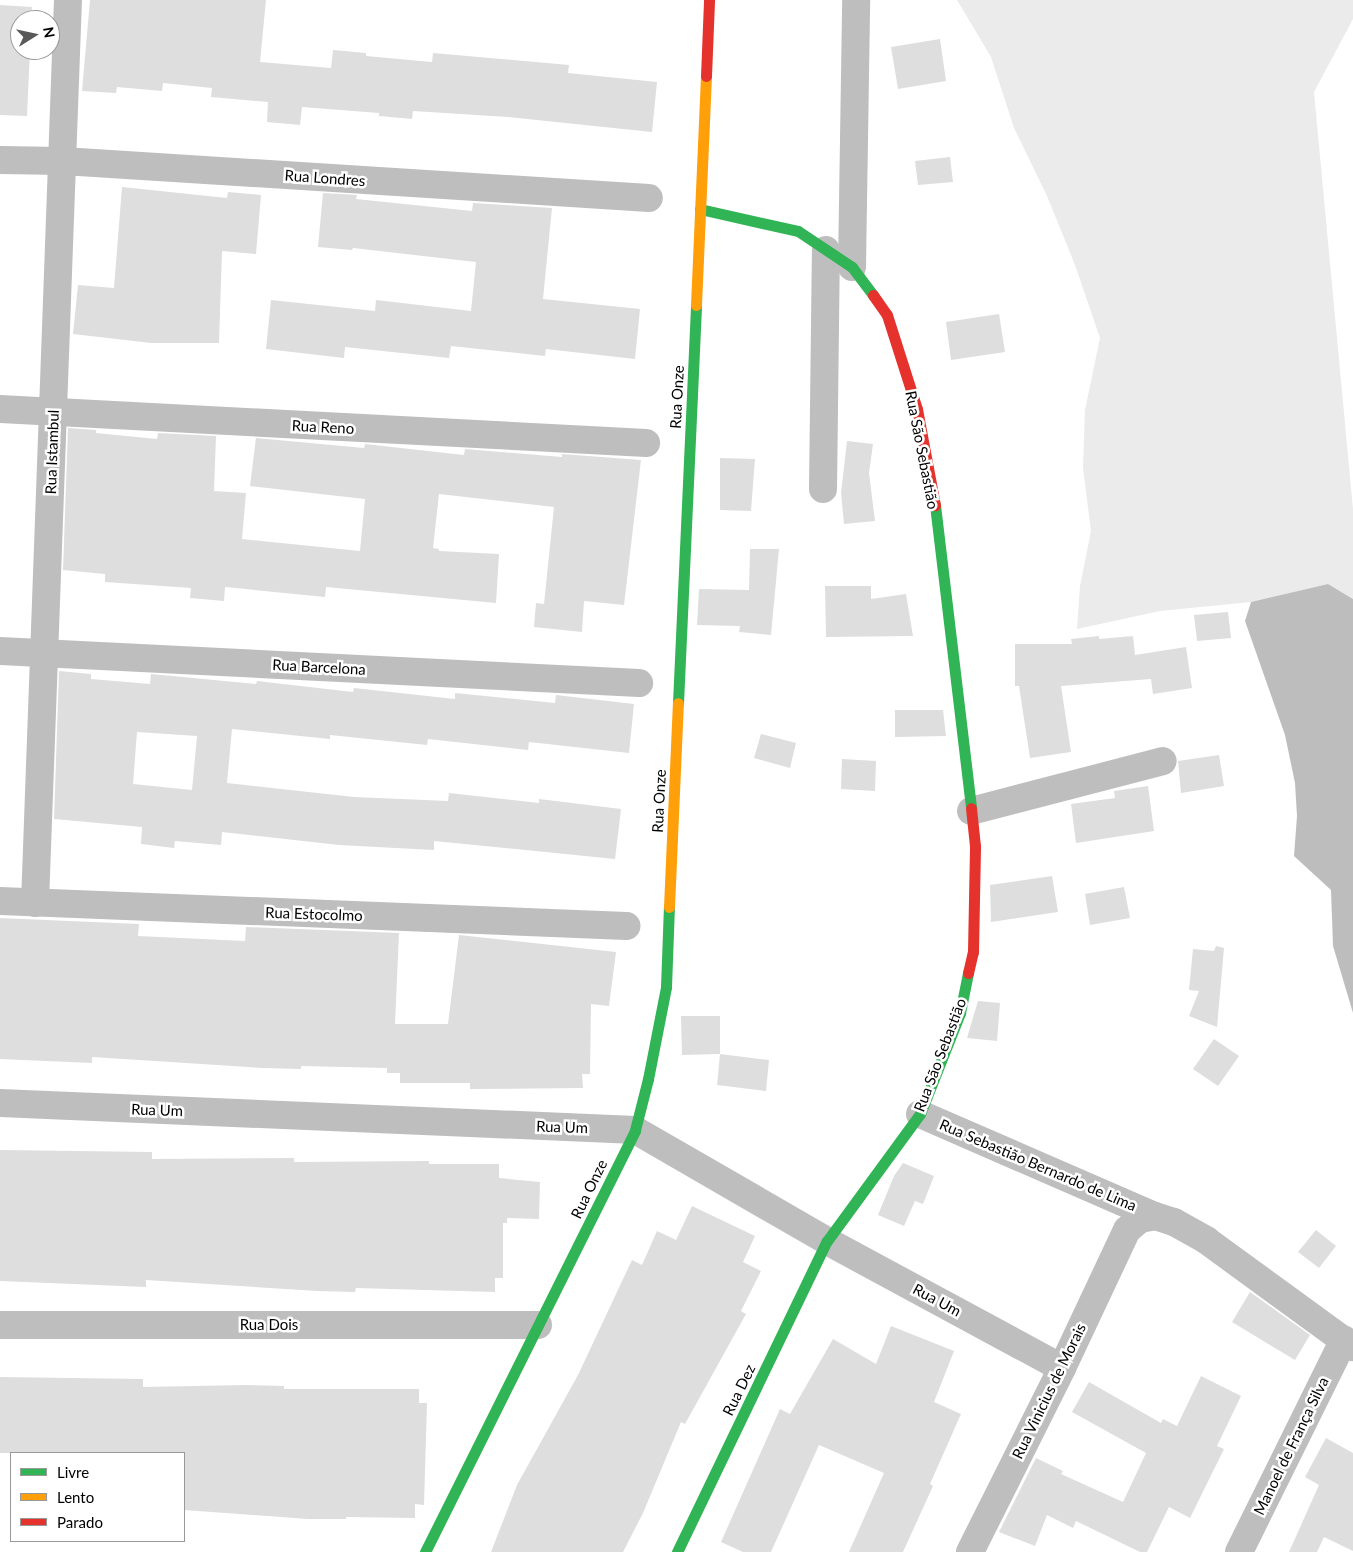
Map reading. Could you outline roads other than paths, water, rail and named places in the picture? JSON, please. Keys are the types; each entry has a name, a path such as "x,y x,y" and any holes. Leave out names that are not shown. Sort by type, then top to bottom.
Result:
{"street":[{"name":"Rua Istambul","path":"35,903 68,0"},
{"name":"Rua Onze","path":"425,1552 635,1130 648,1079 666,987 709,0"},
{"path":"852,267 856,0"},
{"name":"Rua Londres","path":"0,160 63,161 649,198"},
{"name":"Rua São Sebastião","path":"700,209 798,232 852,267 887,315 917,409 933,486 975,846 972,952 960,1013 920,1114 827,1241"},
{"path":"823,489 826,250"},
{"name":"Rua Reno","path":"0,409 646,443"},
{"name":"Rua Barcelona","path":"0,651 639,683"},
{"path":"971,811 1163,761"},
{"name":"Rua Estocolmo","path":"0,901 628,926"},
{"name":"Rua Um","path":"0,1104 635,1130 827,1241 1062,1368"},
{"name":"Rua Sebastião Bernardo de Lima","path":"920,1114 1155,1216 1174,1222 1206,1240 1348,1344"},
{"name":"Rua Vinicius de Morais","path":"970,1552 1062,1368 1127,1230 1140,1219 1155,1216"},
{"name":"Rua Dez","path":"677,1552 827,1241"},
{"name":"Rua Dois","path":"0,1325 538,1325"},
{"name":"Manoel de França Silva","path":"1239,1552 1348,1344"}]}
